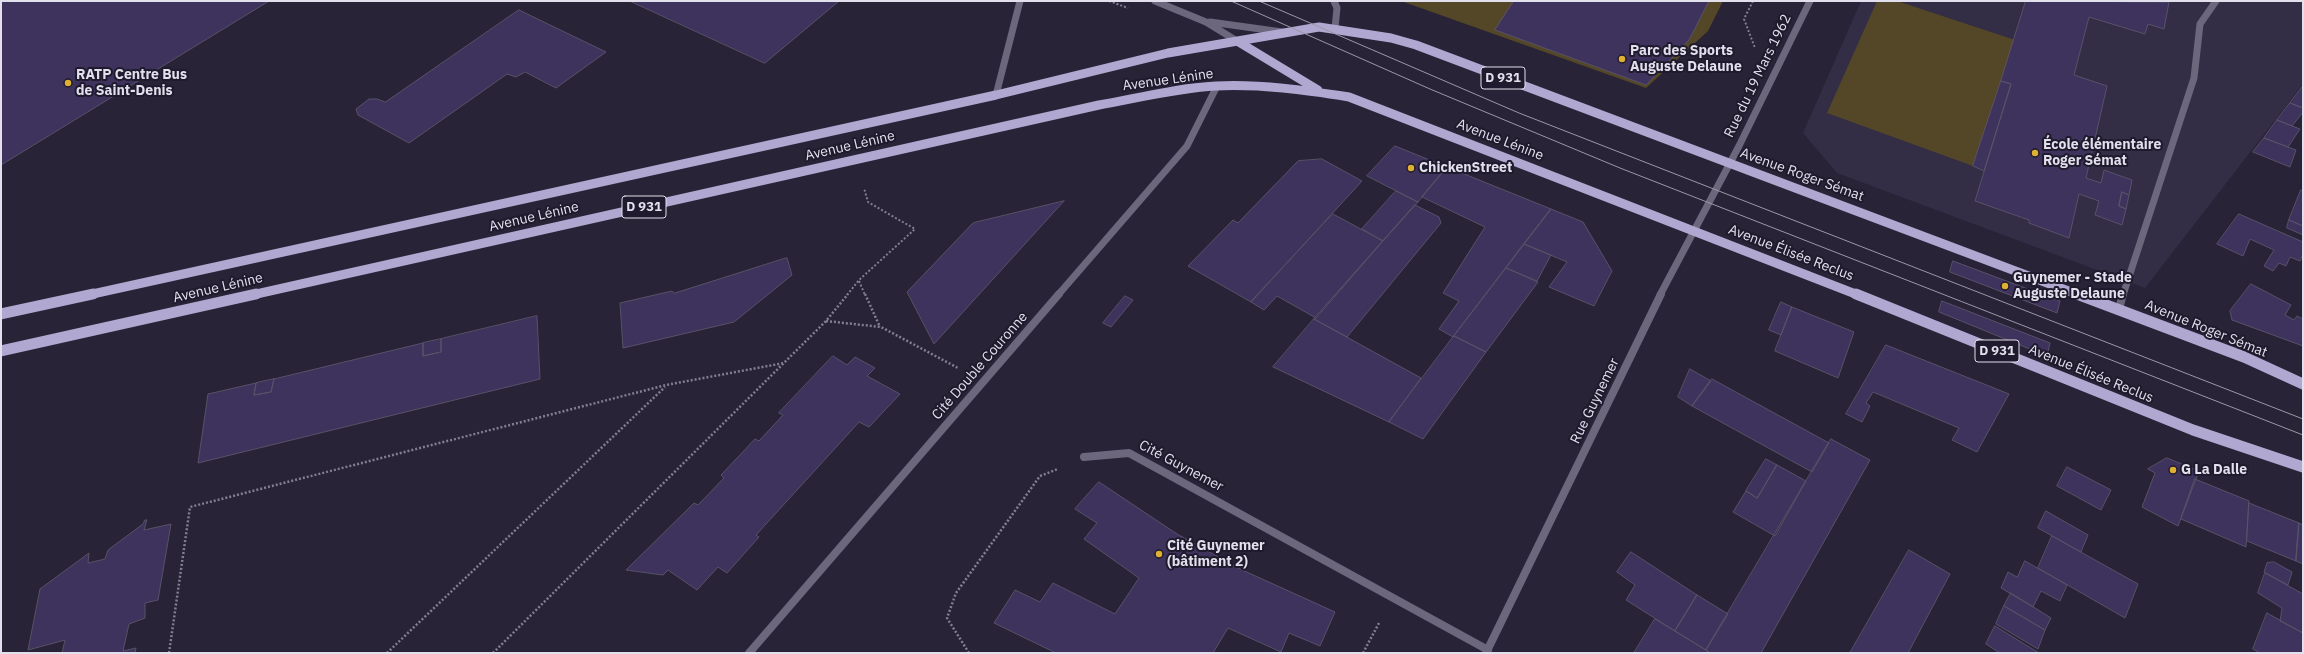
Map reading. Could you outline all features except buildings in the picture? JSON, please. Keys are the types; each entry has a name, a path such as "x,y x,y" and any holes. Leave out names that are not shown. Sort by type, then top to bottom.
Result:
{"main road":[{"name":"Avenue Roger Sémat","path":"1237,41 1283,32 1320,27 1335,28 1391,38 1416,45 2120,309 2244,358 2303,384"},
{"name":"Avenue Lénine","path":"1,314 996,95 1168,53 1237,41"},
{"path":"1237,41 1322,93"},
{"name":"Avenue Lénine","path":"1,351 1099,105 1183,89 1217,86 1290,88 1349,98 1397,114 1693,230"},
{"name":"Avenue Élisée Reclus","path":"1693,230 2193,430 2303,467"}],"street":[{"path":"996,95 1020,1"},
{"name":"Avenue Roger Sémat","path":"1155,1 1206,22 1237,41"},
{"path":"1334,1 1337,8 1335,28"},
{"name":"Rue du 19 Mars 1962","path":"1730,163 1810,1"},
{"path":"2120,309 2126,281 2194,78 2200,24 2216,1"},
{"name":"Avenue Roger Sémat","path":"1206,22 1283,32"},
{"name":"Cité Double Couronne","path":"749,653 1187,146 1217,86"},
{"name":"Rue Guynemer","path":"1487,651 1693,230 1730,163"},
{"name":"Cité Guynemer","path":"1084,457 1129,453 1487,651"}],"path":[{"path":"1754,1 1744,19 1768,87"},
{"path":"493,653 826,321 859,280 915,229 868,202 856,159"},
{"path":"859,280 881,328"},
{"path":"826,321 881,328 983,381"},
{"path":"170,653 190,507 666,385 784,363"},
{"path":"387,653 666,385"},
{"path":"969,653 947,618 956,593 1040,476 1084,457"}],"shaded area":[{"name":"Parc des Sports Auguste Delaune","path":"1401,1 1723,1 1708,31 1646,88"},
{"name":"École élémentaire Roger Sémat","path":"1861,1 2303,1 2303,84 2145,288 1837,173 1803,133"},
{"path":"1877,1 1897,1 2015,40 1973,166 1827,113"}],"tram line":[{"path":"1231,1 1430,89 1620,168 2303,435"},
{"path":"1259,1 1519,113 2303,419"}],"place":[{"name":"Parc des Sports Auguste Delaune","path":"1622,59"},
{"name":"RATP Centre Bus de Saint-Denis","path":"68,83"},
{"name":"École élémentaire Roger Sémat","path":"2035,153"},
{"name":"ChickenStreet","path":"1411,168"},
{"name":"Guynemer - Stade Auguste Delaune","path":"2005,286"},
{"name":"G La Dalle","path":"2173,470"},
{"name":"Cité Guynemer (bâtiment 2)","path":"1159,554"}]}
